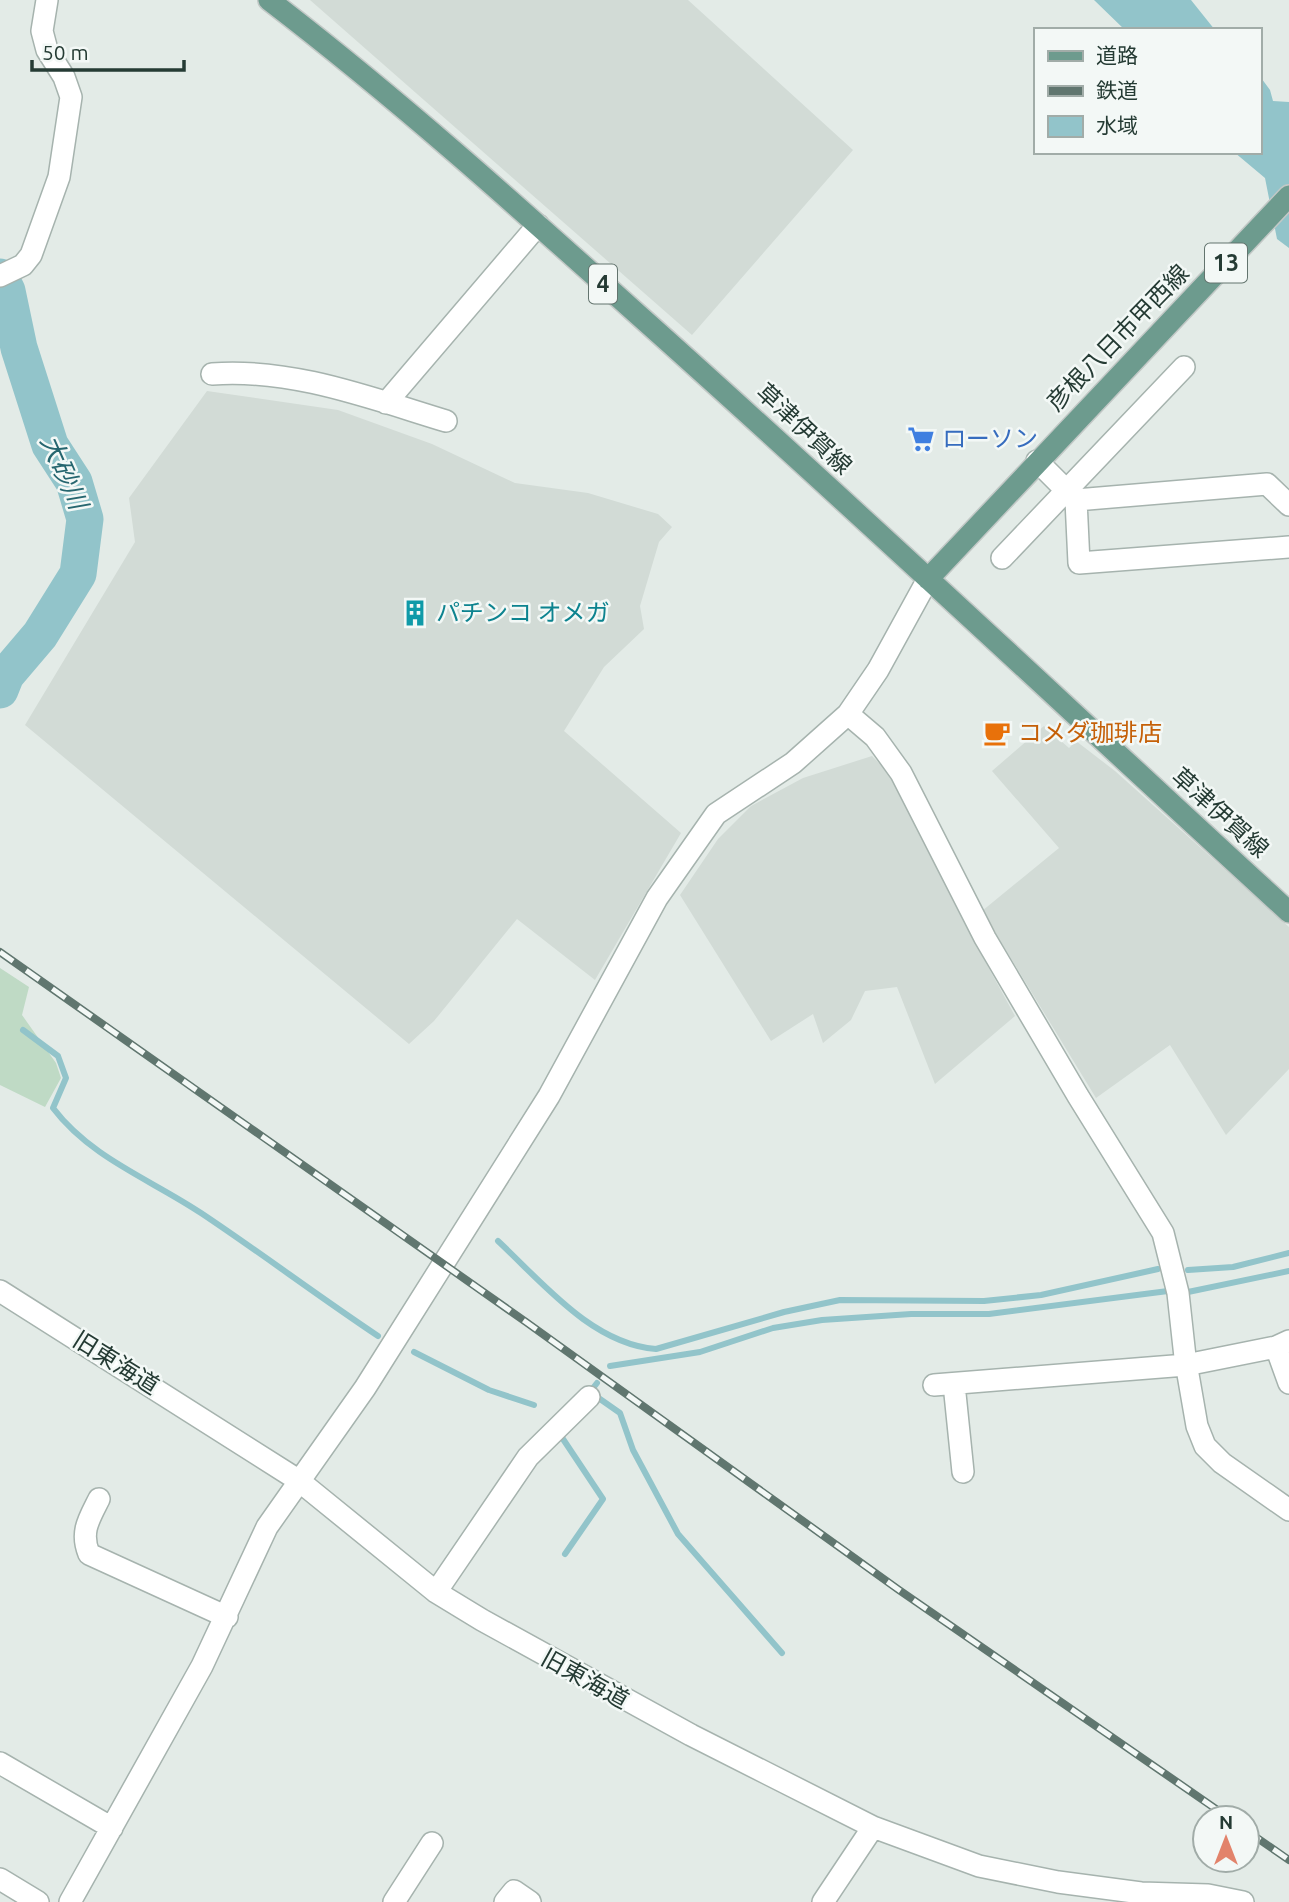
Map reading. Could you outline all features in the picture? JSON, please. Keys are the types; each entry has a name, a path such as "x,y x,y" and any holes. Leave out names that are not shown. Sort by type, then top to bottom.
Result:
{"main road":[{"name":"草津伊賀線","path":"269,0 361,72 537,225 928,579 1289,912"},
{"name":"彦根八日市甲西線","path":"928,579 1289,196"}],"street":[{"path":"2,275 23,265 31,255 59,177 71,97 64,77 47,50 42,31 47,0"},
{"path":"386,402 537,225"},
{"path":"1002,558 1071,494 1184,367"},
{"path":"212,374 286,377 386,402 446,421"},
{"path":"1037,461 1071,494 1079,563 1289,547"},
{"path":"1071,494 1267,484 1289,505"},
{"path":"70,1902 227,1616 267,1527 365,1388 549,1096 657,898 716,814 793,763 848,714 878,670 928,579"},
{"path":"848,714 874,737 901,773 985,938 1077,1096 1163,1233 1178,1293 1186,1365 1197,1426 1205,1446 1222,1463 1289,1510"},
{"name":"旧東海道","path":"0,1291 298,1480 436,1591 557,1664 873,1827 979,1866 1058,1882 1142,1893 1208,1895 1243,1902"},
{"path":"963,1472 944,1384 1186,1365 1282,1344 1289,1383"},
{"path":"436,1591 527,1457 589,1397"},
{"path":"99,1499 85,1526 83,1541 89,1554 227,1616"},
{"path":"0,1763 111,1828"},
{"path":"823,1902 873,1827"},
{"path":"394,1902 432,1843"},
{"path":"0,1879 38,1902"},
{"path":"505,1902 514,1891 530,1902"}],"shaded area":[{"path":"310,0 688,0 853,150 692,335"},
{"path":"207,391 338,410 432,444 515,483 588,493 658,514 672,527 659,542 640,606 644,629 604,667 564,731 681,833 595,980 517,919 434,1021 409,1044 25,725 135,542 129,498"},
{"path":"1044,726 1069,748 1076,741 1115,771 1289,927 1289,1069 1226,1135 1170,1045 1096,1098 982,911 1059,848 992,771"},
{"path":"872,756 898,782 963,921 1015,1016 935,1084 897,987 865,991 851,1020 823,1043 813,1014 771,1041 680,895 718,839 751,806 803,778"}],"green space":[{"path":"0,968 29,987 22,1015 56,1063 61,1078 45,1107 0,1085"}],"water":[{"path":"1094,0 1191,0 1213,28 1123,28"},
{"path":"1261,78 1270,90 1273,101 1289,102 1289,248 1277,239 1265,178 1236,154 1261,154"}],"waterway":[{"name":"大砂川","path":"0,277 7,291 19,348 50,445 74,482 85,519 78,574 40,635 6,675 0,690"},
{"path":"23,1030 58,1056 66,1078 53,1108 85,1141 201,1213 378,1336"},
{"path":"498,1241 550,1292 589,1323 610,1336 633,1345 656,1349 784,1312 840,1300 984,1301 1041,1295 1158,1269"},
{"path":"1188,1270 1233,1267 1289,1253"},
{"path":"1188,1292 1289,1271"},
{"path":"610,1366 700,1352 773,1328 822,1320 911,1314 989,1314 1168,1291"},
{"path":"414,1352 489,1390 534,1405"},
{"path":"597,1383 590,1392 620,1413 633,1450 678,1534 782,1653"},
{"path":"561,1436 603,1499 565,1554"}],"railway":[{"path":"0,952 526,1322 899,1590 1209,1804"},
{"path":"1261,1841 1289,1860"}],"place":[{"name":"ローソン","path":"921,439"},
{"name":"パチンコ オメガ","path":"415,613"},
{"name":"コメダ珈琲店","path":"997,733"}]}
